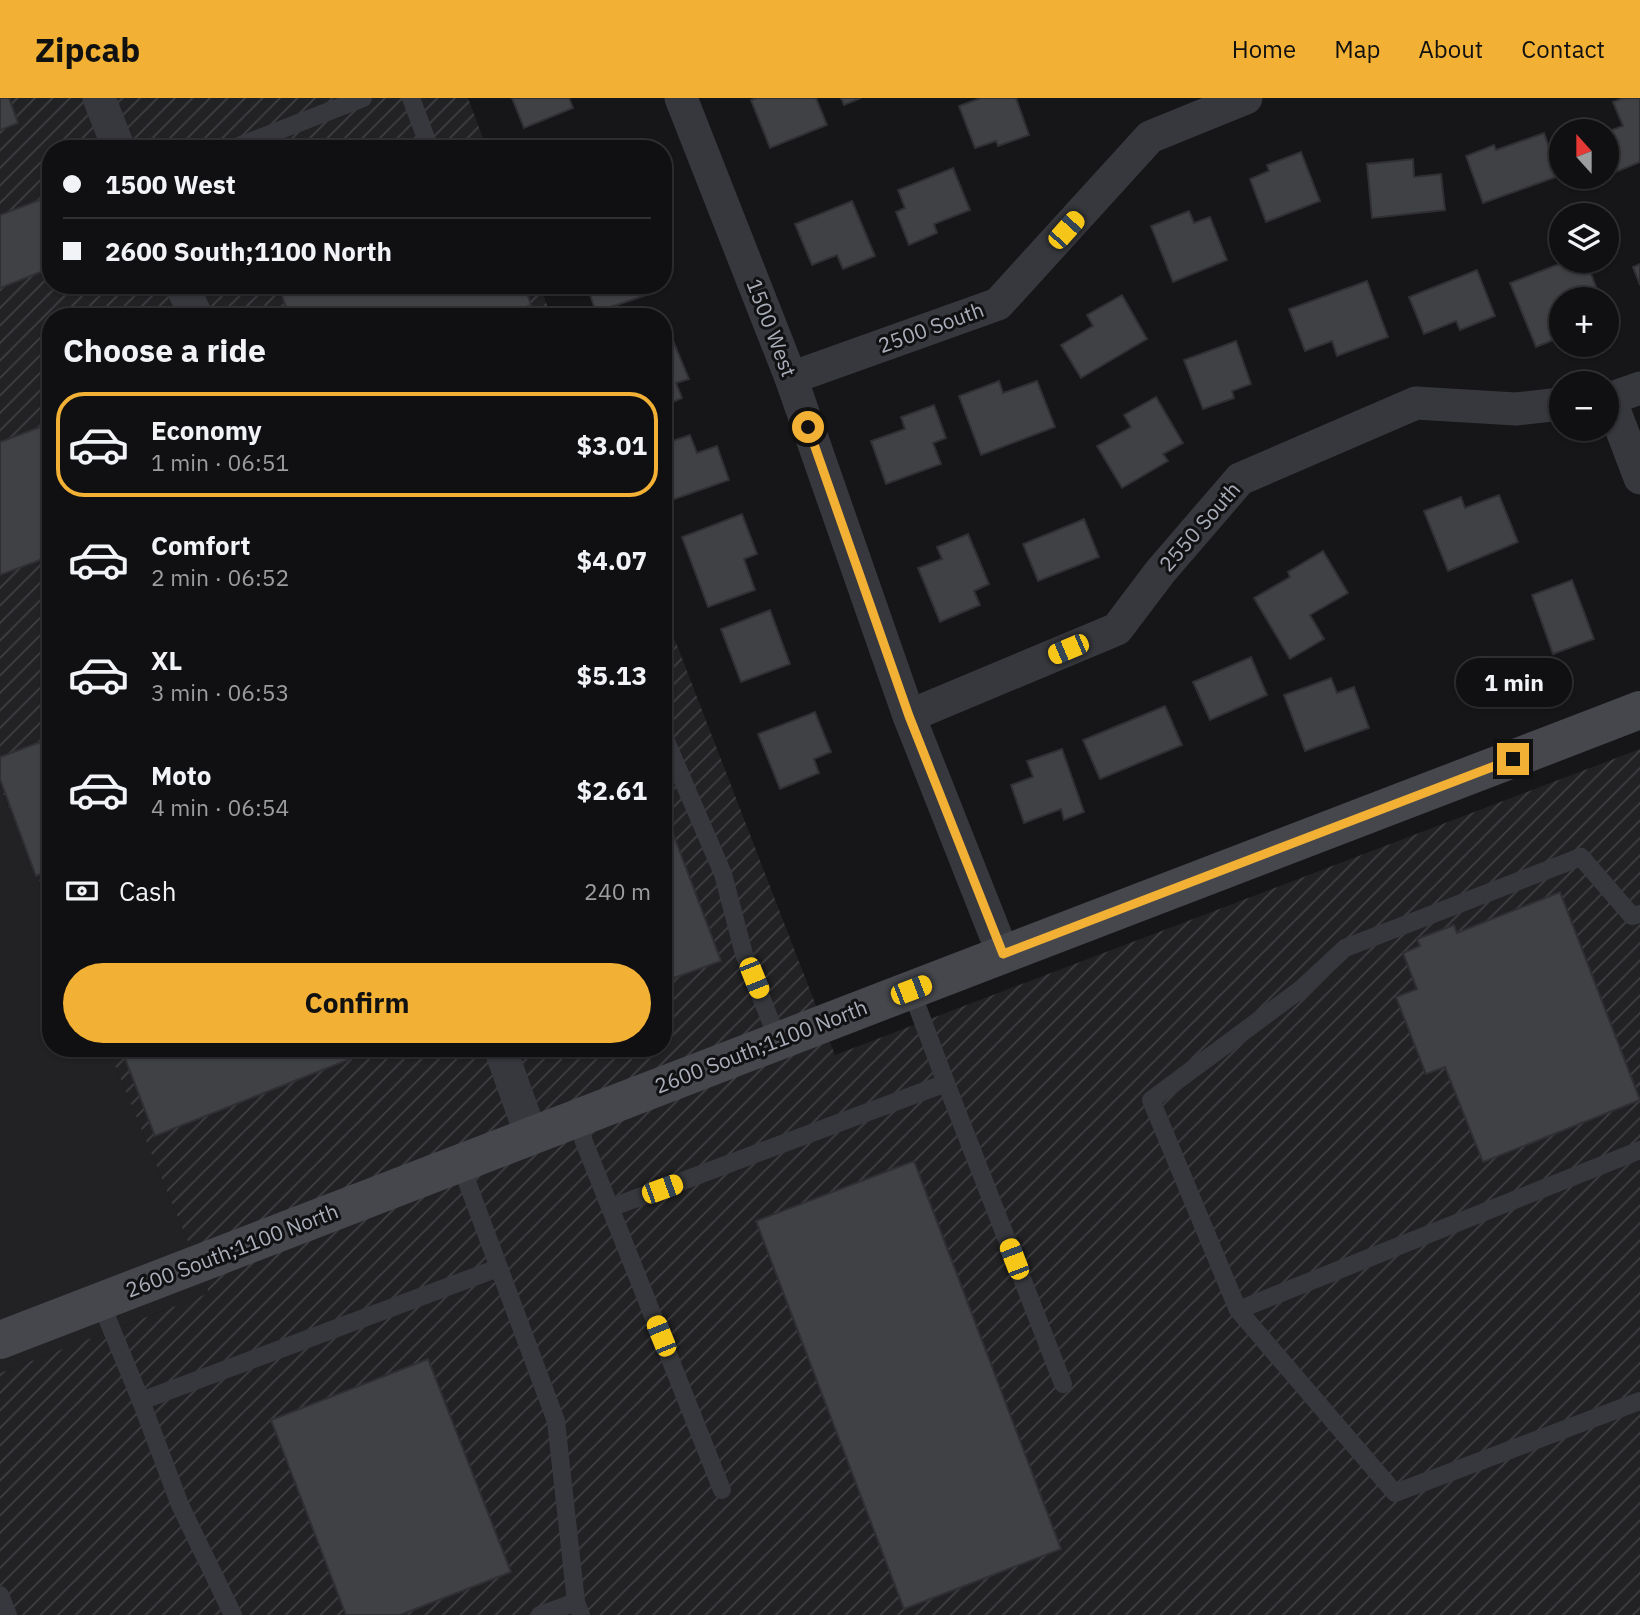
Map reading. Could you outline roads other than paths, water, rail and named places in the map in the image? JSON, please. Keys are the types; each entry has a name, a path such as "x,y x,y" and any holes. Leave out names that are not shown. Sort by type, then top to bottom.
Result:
{"main road":[{"name":"2600 South;1100 North","path":"0,1340 1640,710"}],"street":[{"path":"99,98 115,140"},
{"name":"1500 West","path":"681,98 791,379 909,716 1003,954"},
{"name":"2500 South","path":"791,379 998,304 1150,137 1246,98"},
{"path":"1619,396 1640,478"},
{"name":"2550 South","path":"909,716 1117,629 1160,572 1240,479 1416,403 1516,409 1549,405"},
{"path":"503,1057 531,1135"}],"lane":[{"path":"253,140 363,98"},
{"path":"411,98 427,140"},
{"path":"672,755 723,874 744,954 778,1040"},
{"path":"1640,914 1632,916 1581,857 1544,871 1345,948 1301,989 1151,1100 1238,1310 1395,1493 1640,1401"},
{"path":"911,990 1063,1384"},
{"path":"610,1208 946,1083"},
{"path":"575,1119 722,1490"},
{"path":"1238,1310 1640,1150"},
{"path":"460,1163 556,1421 578,1608 540,1615"},
{"path":"141,1401 498,1268"},
{"path":"100,1301 180,1506 233,1615"},
{"path":"0,1595 8,1615"}]}
